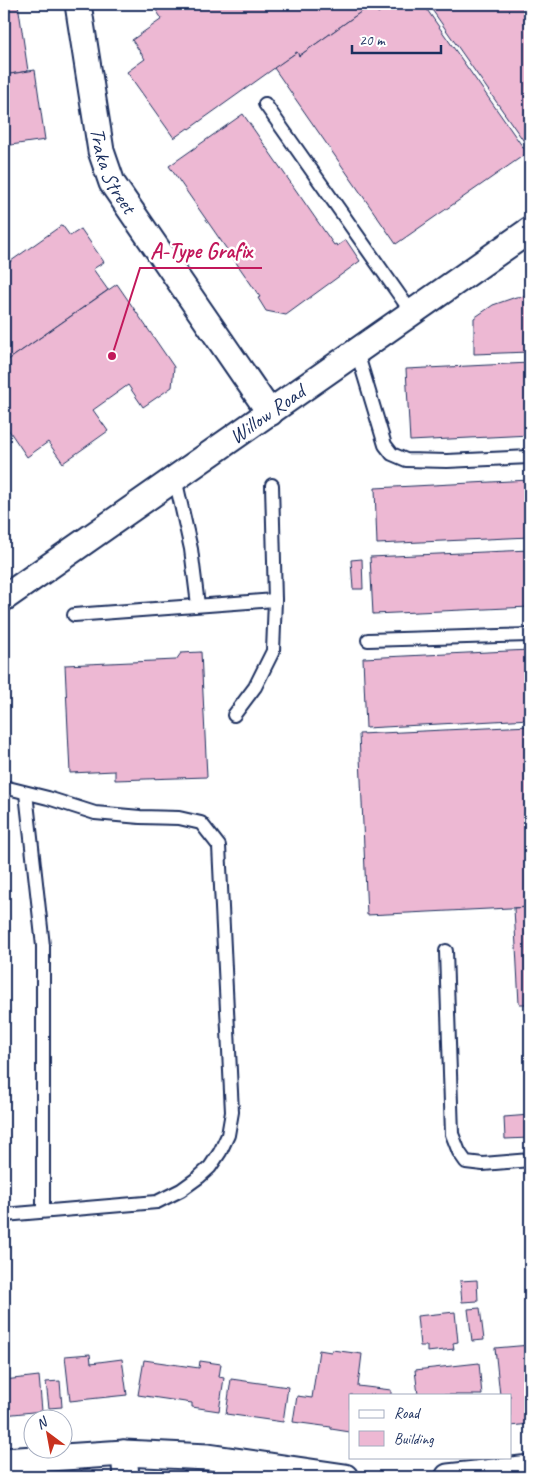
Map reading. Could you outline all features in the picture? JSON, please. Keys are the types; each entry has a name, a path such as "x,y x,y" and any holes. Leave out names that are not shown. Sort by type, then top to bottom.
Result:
{"street":[{"name":"Traka Street","path":"78,4 100,142 112,184 270,413"},
{"name":"Willow Road","path":"4,597 530,230"},
{"path":"124,1453 126,1477"},
{"path":"4,1461 124,1453 208,1456 345,1477"},
{"path":"448,1477 530,1468"}],"lane":[{"path":"265,104 412,313"},
{"path":"357,352 385,445 392,454 406,460 446,461 530,457"},
{"path":"175,478 191,549 198,605"},
{"path":"234,715 255,687 273,651 275,600 272,485"},
{"path":"74,615 275,600"},
{"path":"368,640 530,635"},
{"path":"4,788 48,798 95,813 179,818 201,824 219,846 232,1112 228,1135 210,1167 180,1190 157,1202 4,1215"},
{"path":"26,793 42,946 43,1211"},
{"path":"446,952 452,1134 459,1152 466,1162 483,1164 530,1160"}],"building":[{"path":"4,4 18,4 28,71 4,75"},
{"path":"152,4 372,4 299,56 297,52 174,138 127,72 145,59 132,40 162,19"},
{"path":"372,4 378,13 391,4 423,4 527,153 396,244 274,68 297,52 299,56"},
{"path":"428,4 530,4 530,150"},
{"path":"35,70 45,140 4,146 4,75"},
{"path":"243,114 334,245 336,244 337,246 346,240 360,261 286,315 266,311 258,298 260,297 169,166"},
{"path":"62,225 70,236 81,229 104,262 93,269 108,290 4,363 4,266"},
{"path":"117,284 174,367 172,387 143,407 128,385 93,410 108,431 63,463 48,442 27,457 4,423 4,363"},
{"path":"530,296 530,352 474,354 474,318 493,305 516,297"},
{"path":"530,363 530,435 410,441 406,369"},
{"path":"530,480 530,537 377,544 375,488"},
{"path":"530,550 530,607 373,614 370,557"},
{"path":"362,559 363,589 353,589 351,560"},
{"path":"530,650 530,719 366,728 363,658"},
{"path":"201,652 207,777 115,780 115,771 70,773 65,665 176,660 181,653"},
{"path":"530,726 530,907 367,915 359,734"},
{"path":"530,907 530,1004 519,1004 514,908"},
{"path":"530,1115 530,1138 505,1139 504,1117"},
{"path":"477,1280 478,1301 462,1302 460,1281"},
{"path":"480,1308 484,1340 472,1341 468,1309"},
{"path":"455,1312 458,1342 453,1343 454,1349 427,1352 427,1346 420,1346 417,1316"},
{"path":"530,1345 530,1424 512,1426 512,1394 500,1394 495,1348"},
{"path":"319,1350 362,1354 358,1386 391,1390 391,1394 349,1394 349,1432 331,1429 331,1427 293,1422 297,1396 312,1398"},
{"path":"90,1354 91,1363 122,1359 127,1395 70,1401 65,1356"},
{"path":"144,1360 199,1368 200,1361 221,1364 219,1377 224,1378 219,1411 192,1407 192,1403 138,1395"},
{"path":"479,1363 482,1394 418,1394 415,1370"},
{"path":"39,1376 42,1408 22,1408 22,1413 4,1415 4,1380"},
{"path":"231,1379 288,1387 283,1422 226,1414"},
{"path":"60,1381 62,1407 49,1408 46,1382"}],"place":[{"name":"A-Type Grafix","path":"112,356"}]}
